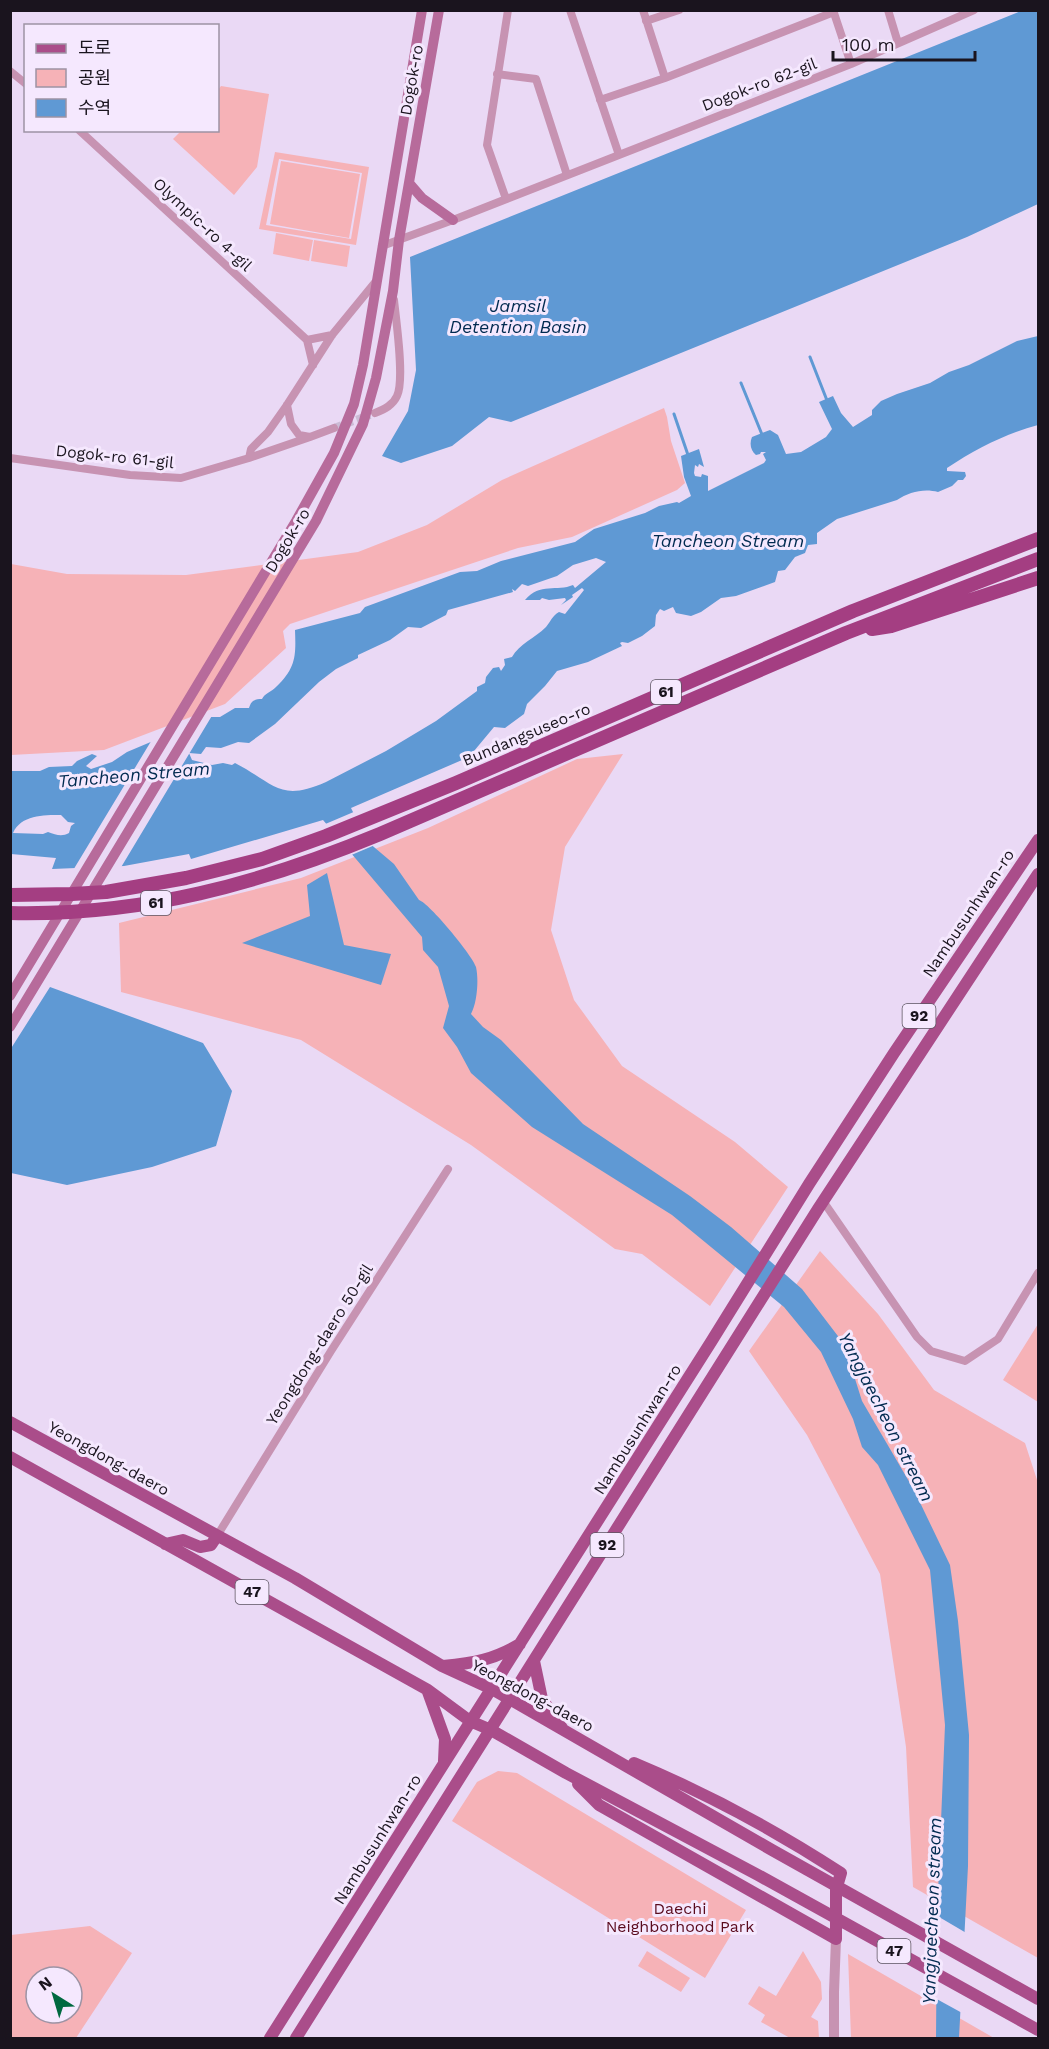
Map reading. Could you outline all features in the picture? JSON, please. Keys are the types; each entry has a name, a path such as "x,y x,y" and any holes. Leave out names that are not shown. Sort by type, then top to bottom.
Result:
{"highway":[{"name":"Bundangsuseo-ro","path":"10,895 72,894 142,886 228,869 262,859 326,836 435,791 853,611 1038,539"},
{"name":"Bundangsuseo-ro","path":"10,913 70,912 141,906 267,877 322,858 380,834 846,633 1038,559"},
{"path":"846,633 891,626 1038,578"},
{"path":"10,885 41,894"}],"main road":[{"name":"Dogok-ro","path":"10,996 334,453 354,404 422,10"},
{"name":"Dogok-ro","path":"10,1027 316,521 363,424 376,378 393,291 399,240 439,10"},
{"path":"409,183 422,198 453,220"},
{"name":"Nambusunhwan-ro","path":"270,2038 711,1342 802,1194 1036,842"},
{"name":"92","path":"296,2038 821,1205 1038,874"},
{"name":"Yeongdong-daero","path":"10,1422 295,1578 442,1666 492,1689 772,1850 1036,1997"},
{"name":"47","path":"10,1457 428,1690 470,1721 491,1730 566,1773 758,1875 1034,2028"},
{"path":"165,1544 183,1540 200,1547 211,1545 217,1536"},
{"path":"442,1666 477,1663 505,1653 521,1643"},
{"path":"534,1661 542,1699 564,1731"},
{"path":"428,1690 445,1739 444,1763"},
{"path":"566,1773 600,1805 836,1939 836,1890 841,1873 771,1829 688,1785 591,1745"}],"street":[{"path":"506,199 487,145 507,10"},
{"path":"570,10 619,155"},
{"path":"643,10 664,78"},
{"path":"646,21 679,10"},
{"path":"888,10 898,43"},
{"name":"Dogok-ro 62-gil","path":"382,246 851,64 974,10"},
{"path":"600,100 664,78 833,11 851,64"},
{"path":"10,71 24,82"},
{"path":"497,74 536,80 567,175"},
{"name":"Olympic-ro 4-gil","path":"81,132 307,340"},
{"path":"249,458 251,449 268,432 332,335 377,279"},
{"path":"375,413 385,409 393,402 401,385 393,291"},
{"path":"313,365 307,340 332,335"},
{"path":"287,405 291,424 299,435 310,437"},
{"name":"Dogok-ro 61-gil","path":"10,458 130,475 182,478 249,458 334,428"},
{"name":"Yeongdong-daero 50-gil","path":"217,1536 331,1351 448,1169"},
{"path":"821,1205 917,1337 931,1352 966,1361 998,1339 1038,1273"},
{"path":"834,2038 836,1939"}],"green space":[{"path":"221,86 269,94 257,167 234,195 173,139 180,132 219,132 219,89"},
{"path":"275,152 369,167 356,245 259,229","holes":["279,159 362,173 351,239 266,225"]},
{"path":"281,161 360,174 349,238 270,224"},
{"path":"276,233 313,240 309,261 273,254"},
{"path":"314,240 350,246 347,267 311,261"},
{"path":"664,408 671,441 685,483 677,490 572,537 518,548 290,624 283,631 286,648 225,704 104,750 11,755 11,564 67,574 186,575 358,552 427,525 502,480"},
{"path":"623,754 565,847 551,930 574,1000 622,1066 735,1142 788,1187 710,1306 642,1254 615,1249 471,1145 301,1040 121,992 119,923 301,878 428,828 577,759"},
{"path":"820,1251 878,1314 934,1390 1025,1443 1038,1483 1038,1958 913,1887 906,1747 880,1574 807,1435 749,1351"},
{"path":"1038,1324 1038,1402 1003,1380"},
{"name":"Daechi Neighborhood Park","path":"498,1771 517,1773 746,1910 705,1978 452,1821 477,1782"},
{"path":"90,1926 132,1953 76,2038 11,2038 11,1935"},
{"path":"647,1951 690,1978 681,1992 638,1966"},
{"path":"803,1951 821,1982 822,1999 811,2017 818,2021 819,2038 790,2038 761,2022 765,2015 748,2004 759,1986 776,1996"},
{"path":"848,1954 994,2038 851,2038"}],"water":[{"name":"Jamsil Detention Basin","path":"1021,11 1038,11 1038,204 967,237 511,422 489,417 452,446 401,463 382,456 408,411 416,370 410,257"},
{"name":"Tancheon Stream","path":"1038,336 1038,425 991,443 947,468 947,471 965,472 966,476 963,480 958,480 952,486 938,492 927,490 917,492 837,519 817,533 817,544 808,545 805,553 795,557 785,570 778,571 775,582 736,596 721,598 691,616 676,613 673,607 664,611 660,609 656,615 655,626 642,636 628,643 622,642 620,643 622,646 588,662 557,671 527,704 524,714 505,728 494,727 469,757 351,808 368,842 394,864 419,900 441,920 473,961 477,972 477,985 475,1004 471,1014 483,1027 501,1040 583,1124 690,1196 731,1227 802,1289 844,1344 862,1401 914,1490 950,1565 969,1735 968,1866 959,2038 936,2038 937,1918 945,1725 930,1570 878,1465 862,1447 853,1419 821,1352 784,1307 672,1215 532,1127 471,1073 457,1047 443,1028 449,1006 438,967 423,950 422,937 323,820 191,859 189,854 124,866 52,869 56,858 11,854 11,771 40,771 49,767 72,766 92,754 97,756 86,766 91,769 112,762 127,752 210,717 220,717 235,708 249,708 252,702 262,699 288,674 295,654 295,630 360,613 365,607 460,572 477,571 501,561 575,542 594,529 645,513 659,506 679,503 691,496 684,477 681,456 699,449 704,467 699,464 698,467 695,465 694,473 695,476 701,477 702,474 708,476 708,491 764,463 766,460 763,454 766,452 756,455 754,453 751,445 752,437 770,430 778,435 786,454 801,452 826,437 832,429 819,402 833,396 841,413 853,427 872,415 872,410 881,401 930,383 1017,341","holes":["596,558 606,562 575,588 573,585 543,589 531,594 525,600 565,598 566,600 561,605 582,588 584,590 565,614 559,612 546,627 519,648 512,657 504,659 505,665 501,671 499,667 493,668 486,677 485,683 477,687 477,691 436,721 386,751 326,782 297,791 287,790 278,788 235,763 212,765 192,760 189,753 201,754 206,747 221,748 238,742 249,743 275,724 336,669 358,658 358,655 390,640 408,627 421,628 446,615 448,610 513,592 512,589 515,591 522,584 528,586 557,576 573,565","61,815 68,822 75,823 71,826 69,833 59,835 48,832 43,834 13,833 27,819"]},
{"path":"327,873 344,945 391,954 381,985 242,943 310,916 307,885"},
{"path":"50,987 203,1043 232,1091 216,1146 152,1167 67,1185 11,1173 10,1050"}],"pier":[{"path":"213,714 120,869 72,872 153,738"},
{"path":"356,811 375,845 349,856 323,825"},
{"path":"934,1914 968,1934 964,2014 933,1997"}],"waterway":[{"path":"810,357 828,403"},
{"path":"741,383 763,437"},
{"path":"674,414 688,455"}],"tunnel":[{"path":"334,428 370,415"}],"water label":[{"name":"Yangjaecheon stream","path":"886,1417"},
{"name":"Yangjaecheon stream","path":"932,1911"}]}
